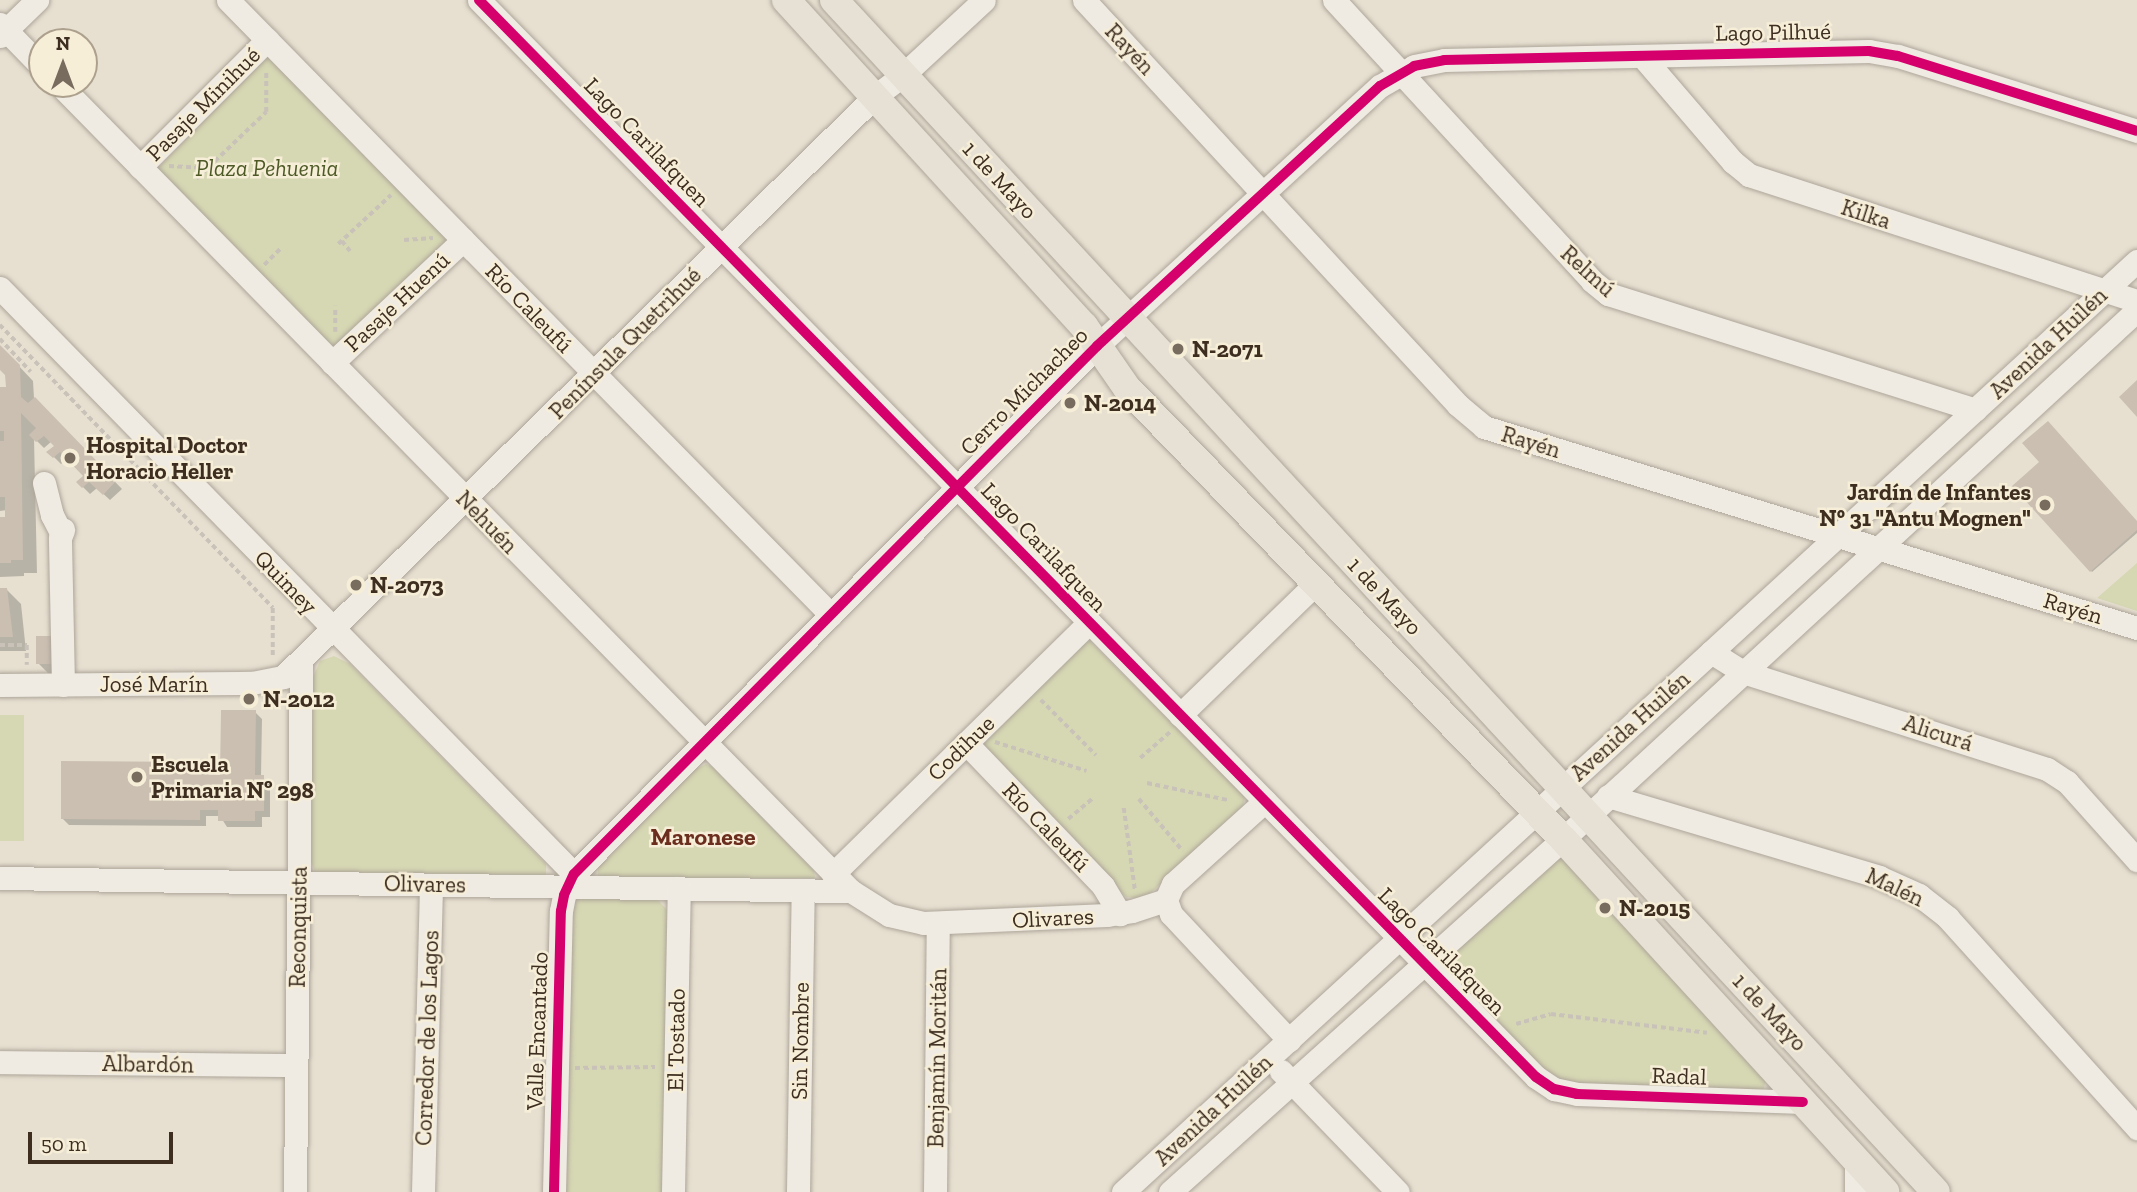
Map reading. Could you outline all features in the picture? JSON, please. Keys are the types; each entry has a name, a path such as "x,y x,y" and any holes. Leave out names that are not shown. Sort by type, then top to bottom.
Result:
{"main road":[{"name":"1 de Mayo","path":"786,0 1084,326 1127,388 1563,839 1885,1192"},
{"name":"1 de Mayo","path":"834,0 1562,788 1598,806 1936,1192"}],"street":[{"path":"28,54 2,30 37,0"},
{"name":"Río Caleufú","path":"228,0 454,238 594,373 831,615"},
{"name":"Lago Carilafquen","path":"479,0 1089,622 1177,722 1265,802 1399,939 1426,962 1536,1077 1554,1089"},
{"name":"Península Quetrihué","path":"301,662 874,97 903,75 984,0"},
{"name":"Rayén","path":"1084,0 1466,414 1484,427 2137,628"},
{"name":"Relmú","path":"1334,0 1592,281 1608,294 1975,410"},
{"name":"Pasaje Minihué","path":"148,166 267,40"},
{"name":"Lago Pilhué","path":"1401,73 1414,66 1444,60 1883,52 2137,131"},
{"name":"Kilka","path":"1642,56 1733,162 1749,175 2137,300"},
{"name":"Cerro Michacheo","path":"570,880 1097,346 1370,94 1401,73"},
{"name":"Nehuén","path":"74,98 148,166 332,363 850,891 899,919 938,923"},
{"name":"Pasaje Huenú","path":"332,363 454,238"},
{"name":"Avenida Huilén","path":"1134,1189 1268,1059 2137,261"},
{"name":"Quimey","path":"0,288 333,630 570,880"},
{"name":"Avenida Huilén","path":"1170,1192 1563,839 2137,310"},
{"path":"44,483 52,515 62,531 63,685"},
{"path":"1177,722 1316,583"},
{"name":"Codihue","path":"833,874 1089,622"},
{"name":"Alicurá","path":"1711,652 1743,672 2047,769 2067,782 2137,860"},
{"name":"José Marín","path":"0,685 262,683 283,677 301,662"},
{"name":"Reconquista","path":"295,1192 301,662"},
{"name":"Río Caleufú","path":"966,743 1103,886 1121,914"},
{"path":"1265,802 1170,887 1166,900 1171,914 1289,1040"},
{"name":"Malén","path":"1598,806 1879,877 1919,895 1948,918 2137,1128"},
{"name":"Olivares","path":"0,878 431,885 570,880 678,888 850,891"},
{"name":"Valle Encantado","path":"554,1192 561,911 570,880"},
{"name":"Corredor de los Lagos","path":"423,1192 431,885"},
{"name":"El Tostado","path":"673,1192 678,888"},
{"name":"Sin Nombre","path":"797,1192 803,890"},
{"name":"Olivares","path":"938,923 1121,914 1166,900"},
{"name":"Benjamín Moritán","path":"935,1192 938,923"},
{"path":"1268,1059 1398,1192"},
{"name":"Albardón","path":"0,1062 296,1065"},
{"name":"Radal","path":"1554,1089 1577,1094 1803,1102"},
{"path":"1856,1160 1856,1192"}],"path":[{"path":"196,179 266,112 264,68 273,68"},
{"path":"148,166 208,168"},
{"path":"350,251 340,243 394,192"},
{"path":"404,240 434,235 454,238"},
{"path":"433,247 434,235"},
{"path":"263,265 282,247"},
{"path":"326,335 336,336 335,306"},
{"path":"0,325 272,608 274,663"},
{"path":"0,340 31,372"},
{"path":"0,645 27,645 27,661"},
{"path":"1036,695 1096,755"},
{"path":"1140,758 1177,722"},
{"path":"995,736 995,751"},
{"path":"995,742 1087,771"},
{"path":"1147,783 1228,800"},
{"path":"1227,808 1228,793"},
{"path":"1063,823 1093,798"},
{"path":"1139,799 1185,854 1194,846"},
{"path":"1124,808 1136,891"},
{"path":"1128,891 1145,891"},
{"path":"1516,1024 1551,1014 1716,1034 1707,1024"},
{"path":"1507,1015 1525,1034"},
{"path":"573,1055 573,1068 661,1067"}],"green space":[{"name":"Plaza Pehuenia","path":"266,57 270,57 445,237 445,243 338,345 331,347 157,169"},
{"path":"2137,563 2137,611 2097,598"},
{"path":"1090,641 1245,797 1242,810 1144,899 1126,897 988,754 984,745 984,740 1081,644"},
{"path":"334,656 350,664 546,864 546,875 315,872 311,862 313,677 320,661"},
{"path":"0,715 24,715 24,841 0,841"},
{"path":"706,764 715,768 814,871 815,878 601,878 598,875 598,868 696,769"},
{"path":"1555,858 1564,858 1766,1080 1763,1091 1575,1086 1551,1079 1450,973 1445,960"},
{"path":"580,898 657,899 667,910 664,1192 566,1192 570,911 573,903"}],"building":[{"path":"0,345 20,365 21,397 28,403 35,397 116,481 103,495 89,482 82,488 76,482 83,476 60,452 53,458 46,452 54,446 44,436 36,442 29,435 36,428 21,413 23,560 11,560 11,563 0,563 0,517 5,517 5,497 0,497 0,441 4,441 4,431 0,431 0,387 6,387 5,375 0,370"},
{"path":"2137,380 2137,417 2119,397"},
{"path":"2048,421 2137,521 2137,530 2090,572 2012,486 2039,462 2022,443"},
{"path":"0,588 7,588 13,637 0,637"},
{"path":"36,636 56,636 56,664 36,664"},
{"path":"221,710 256,710 255,775 264,775 264,811 255,811 255,821 218,821 218,810 200,810 200,820 61,819 61,761 199,762 199,774 220,775"}],"cycle path":[{"path":"479,0 1536,1077 1554,1089 1577,1094 1803,1102"},
{"path":"554,1192 561,911 564,895 574,874 1097,346 1380,86 1414,66 1444,60 1869,51 1898,56 2137,131"}],"place":[{"name":"N-2071","path":"1178,349"},
{"name":"N-2014","path":"1070,403"},
{"name":"Hospital Doctor Horacio Heller","path":"70,458"},
{"name":"Jardín de Infantes N° 31 \"Antu Mognen\"","path":"2045,505"},
{"name":"N-2073","path":"356,585"},
{"name":"N-2012","path":"249,699"},
{"name":"Escuela Primaria Nº 298","path":"137,777"},
{"name":"N-2015","path":"1605,908"}],"district":[{"name":"Maronese","path":"703,837"}]}
